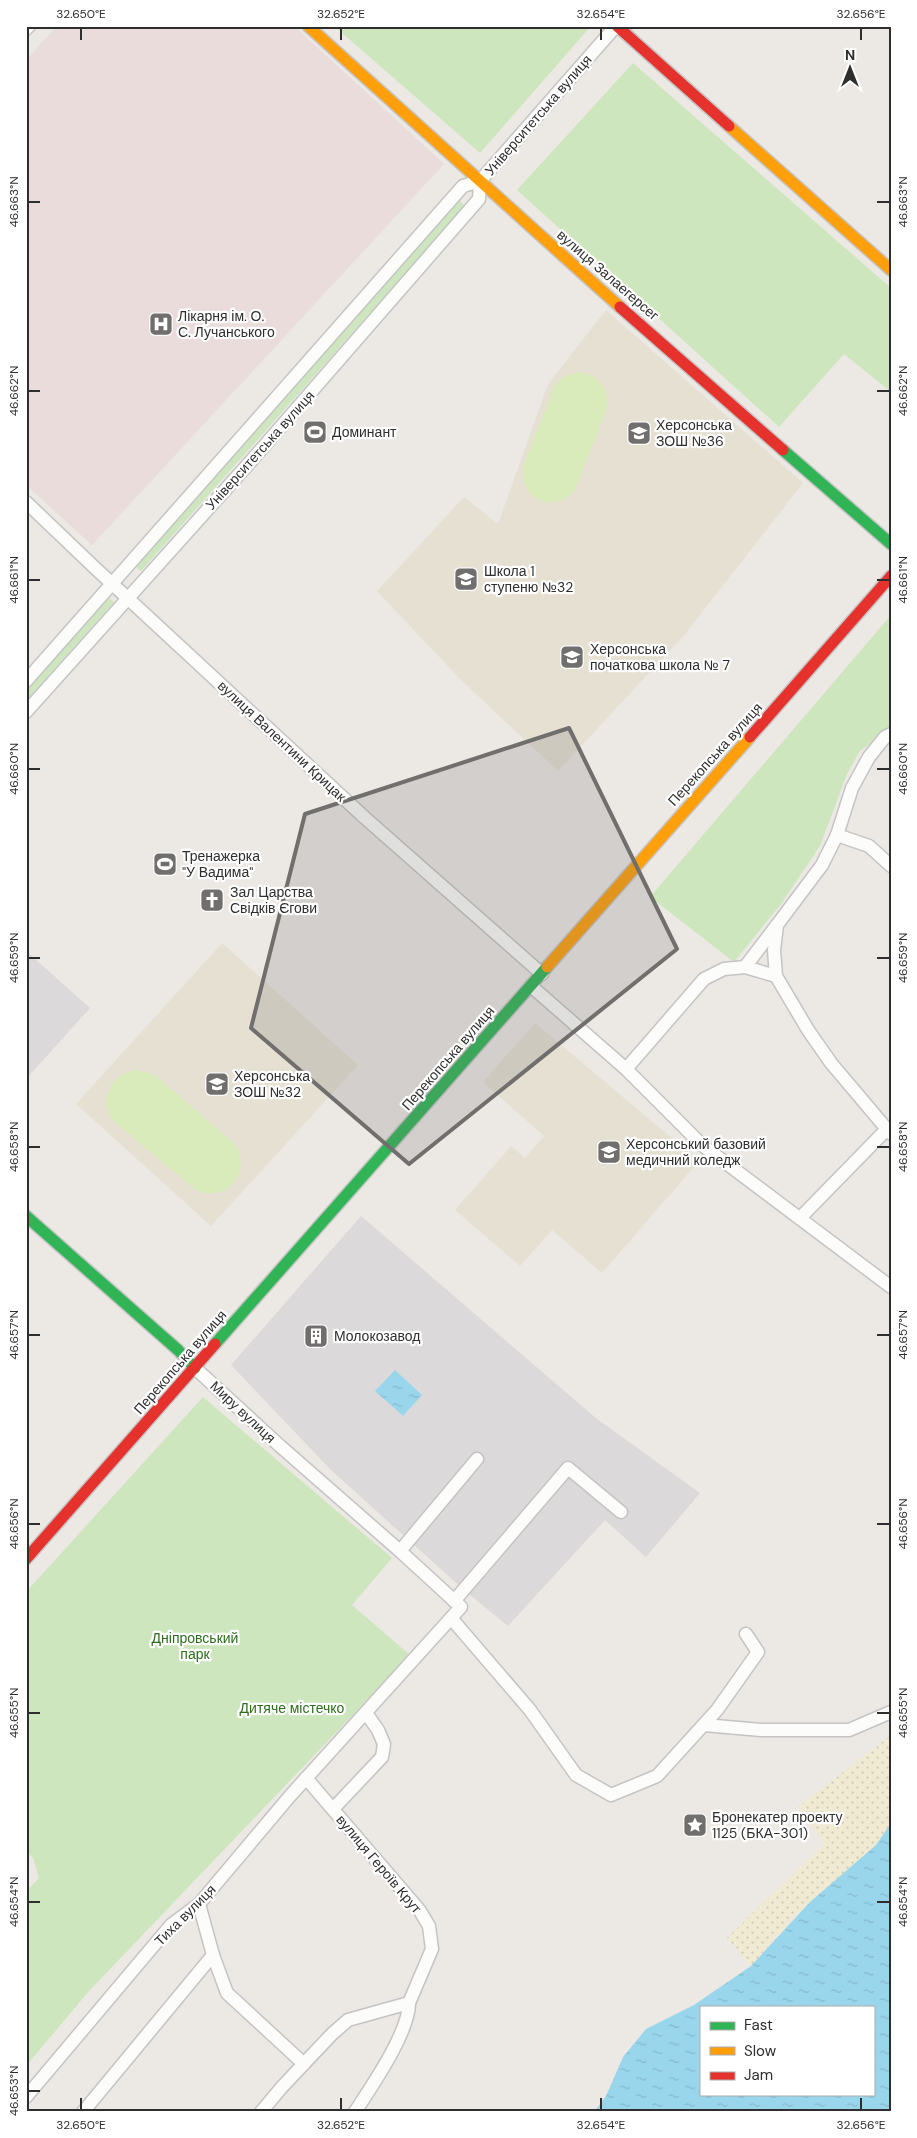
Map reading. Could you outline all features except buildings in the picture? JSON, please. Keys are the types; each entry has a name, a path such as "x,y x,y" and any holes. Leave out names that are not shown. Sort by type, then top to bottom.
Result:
{"main road":[{"name":"вулиця Залаегерсег","path":"308,26 480,181 891,544"},
{"path":"617,26 891,270"},
{"name":"Перекопська вулиця","path":"26,1559 891,576"},
{"name":"Миру вулиця","path":"26,1216 178,1350 195,1368"}],"street":[{"name":"Університетська вулиця","path":"26,681 463,186 480,181 617,26"},
{"name":"Університетська вулиця","path":"26,712 257,454 479,199 480,181"},
{"name":"вулиця Валентини Крицак","path":"26,502 364,817 542,974"},
{"path":"744,967 822,865 837,835 852,788 869,757 885,738 891,734"},
{"path":"837,835 869,846 891,866"},
{"path":"777,925 774,950 776,976 808,1030 831,1062 888,1132 800,1218"},
{"path":"626,1069 704,979 724,969 744,967 776,976"},
{"path":"531,986 626,1069 702,1145 891,1287"},
{"name":"Миру вулиця","path":"195,1368 458,1604"},
{"path":"400,1550 477,1459"},
{"name":"Тиха вулиця","path":"26,2097 171,1925 199,1904 306,1778 451,1618 458,1604 568,1468 621,1512"},
{"path":"451,1618 530,1710 576,1775 611,1794 657,1776 717,1710 758,1652 746,1634"},
{"path":"704,1725 760,1730 849,1730 891,1712"},
{"path":"333,1809 382,1756 384,1744 378,1730 366,1713"},
{"name":"вулиця Героїв Крут","path":"306,1778 420,1911 428,1926 432,1949 409,2003 409,2010 397,2042 355,2112"},
{"path":"199,1904 213,1955 227,1993 304,2064"},
{"path":"83,2112 213,1955"},
{"path":"262,2112 282,2087 332,2034 348,2020 409,2003"}],"highlighted area":[{"path":"569,728 677,949 409,1164 251,1028 305,814"}],"shaded area":[{"name":"Лікарня ім. О. С. Лучанського","path":"57,26 294,26 444,164 92,545 26,485 26,60"},
{"path":"606,310 803,483 685,634 558,771 461,680 377,591 464,497 498,524 548,384"},
{"name":"Херсонська ЗОШ №32","path":"222,943 358,1065 211,1226 76,1104"},
{"path":"26,951 90,1008 26,1079"},
{"name":"Херсонський базовий медичний коледж","path":"535,1023 699,1161 602,1273 552,1230 520,1266 455,1210 511,1146 525,1158 544,1136 483,1082"},
{"path":"361,1216 597,1419 700,1493 646,1557 605,1520 508,1626 464,1590 330,1469 231,1365"}],"green space":[{"path":"334,26 591,26 480,153"},
{"path":"633,63 891,288 891,392 844,354 779,427 517,190"},
{"path":"459,200 465,206 141,571 135,566"},
{"path":"579,372 592,376 602,384 607,396 606,411 575,490 566,498 557,502 547,502 531,494 526,486 523,476 524,464 555,385 565,376"},
{"path":"108,597 114,602 26,701 26,690"},
{"path":"891,615 891,728 860,751 847,774 820,846 781,904 734,962 650,897"},
{"path":"136,1070 150,1073 157,1077 235,1144 240,1155 241,1165 239,1175 228,1189 209,1193 197,1191 112,1120 108,1112 107,1103 109,1088 119,1076"},
{"name":"Дніпровський парк","path":"203,1397 392,1558 352,1605 410,1655 89,1991 26,2066 26,1892 39,1878 33,1858 26,1851 26,1592"}],"sand":[{"path":"891,1735 891,1823 865,1856 803,1908 751,1966 727,1938 825,1843 798,1807"}],"water":[{"path":"395,1370 422,1395 403,1416 375,1391"},
{"path":"891,1823 891,2112 594,2112 606,2096 623,2057 646,2029 694,2005 751,1966 810,1902 876,1845"}],"traffic: fast":[{"path":"783,450 891,544"},
{"path":"215,1344 547,967"},
{"path":"26,1216 178,1350 195,1368"}],"traffic: slow":[{"path":"308,26 620,307"},
{"path":"729,126 891,270"},
{"path":"547,967 750,737"}],"traffic: jam":[{"path":"617,26 729,126"},
{"path":"620,307 783,450"},
{"path":"750,737 891,576"},
{"path":"26,1559 215,1344"}],"place":[{"name":"Лікарня ім. О. С. Лучанського","path":"161,324"},
{"name":"Доминант","path":"315,432"},
{"name":"Херсонська ЗОШ №36","path":"639,433"},
{"name":"Школа 1 ступеню №32","path":"466,579"},
{"name":"Херсонська початкова школа № 7","path":"572,657"},
{"name":"Тренажерка \"У Вадима\"","path":"165,864"},
{"name":"Зал Царства Свідків Єгови","path":"212,900"},
{"name":"Херсонська ЗОШ №32","path":"217,1084"},
{"name":"Херсонський базовий медичний коледж","path":"609,1152"},
{"name":"Молокозавод","path":"316,1336"},
{"name":"Бронекатер проекту 1125 (БКА-301)","path":"695,1825"}],"park label":[{"name":"Дитяче містечко","path":"292,1708"}]}
